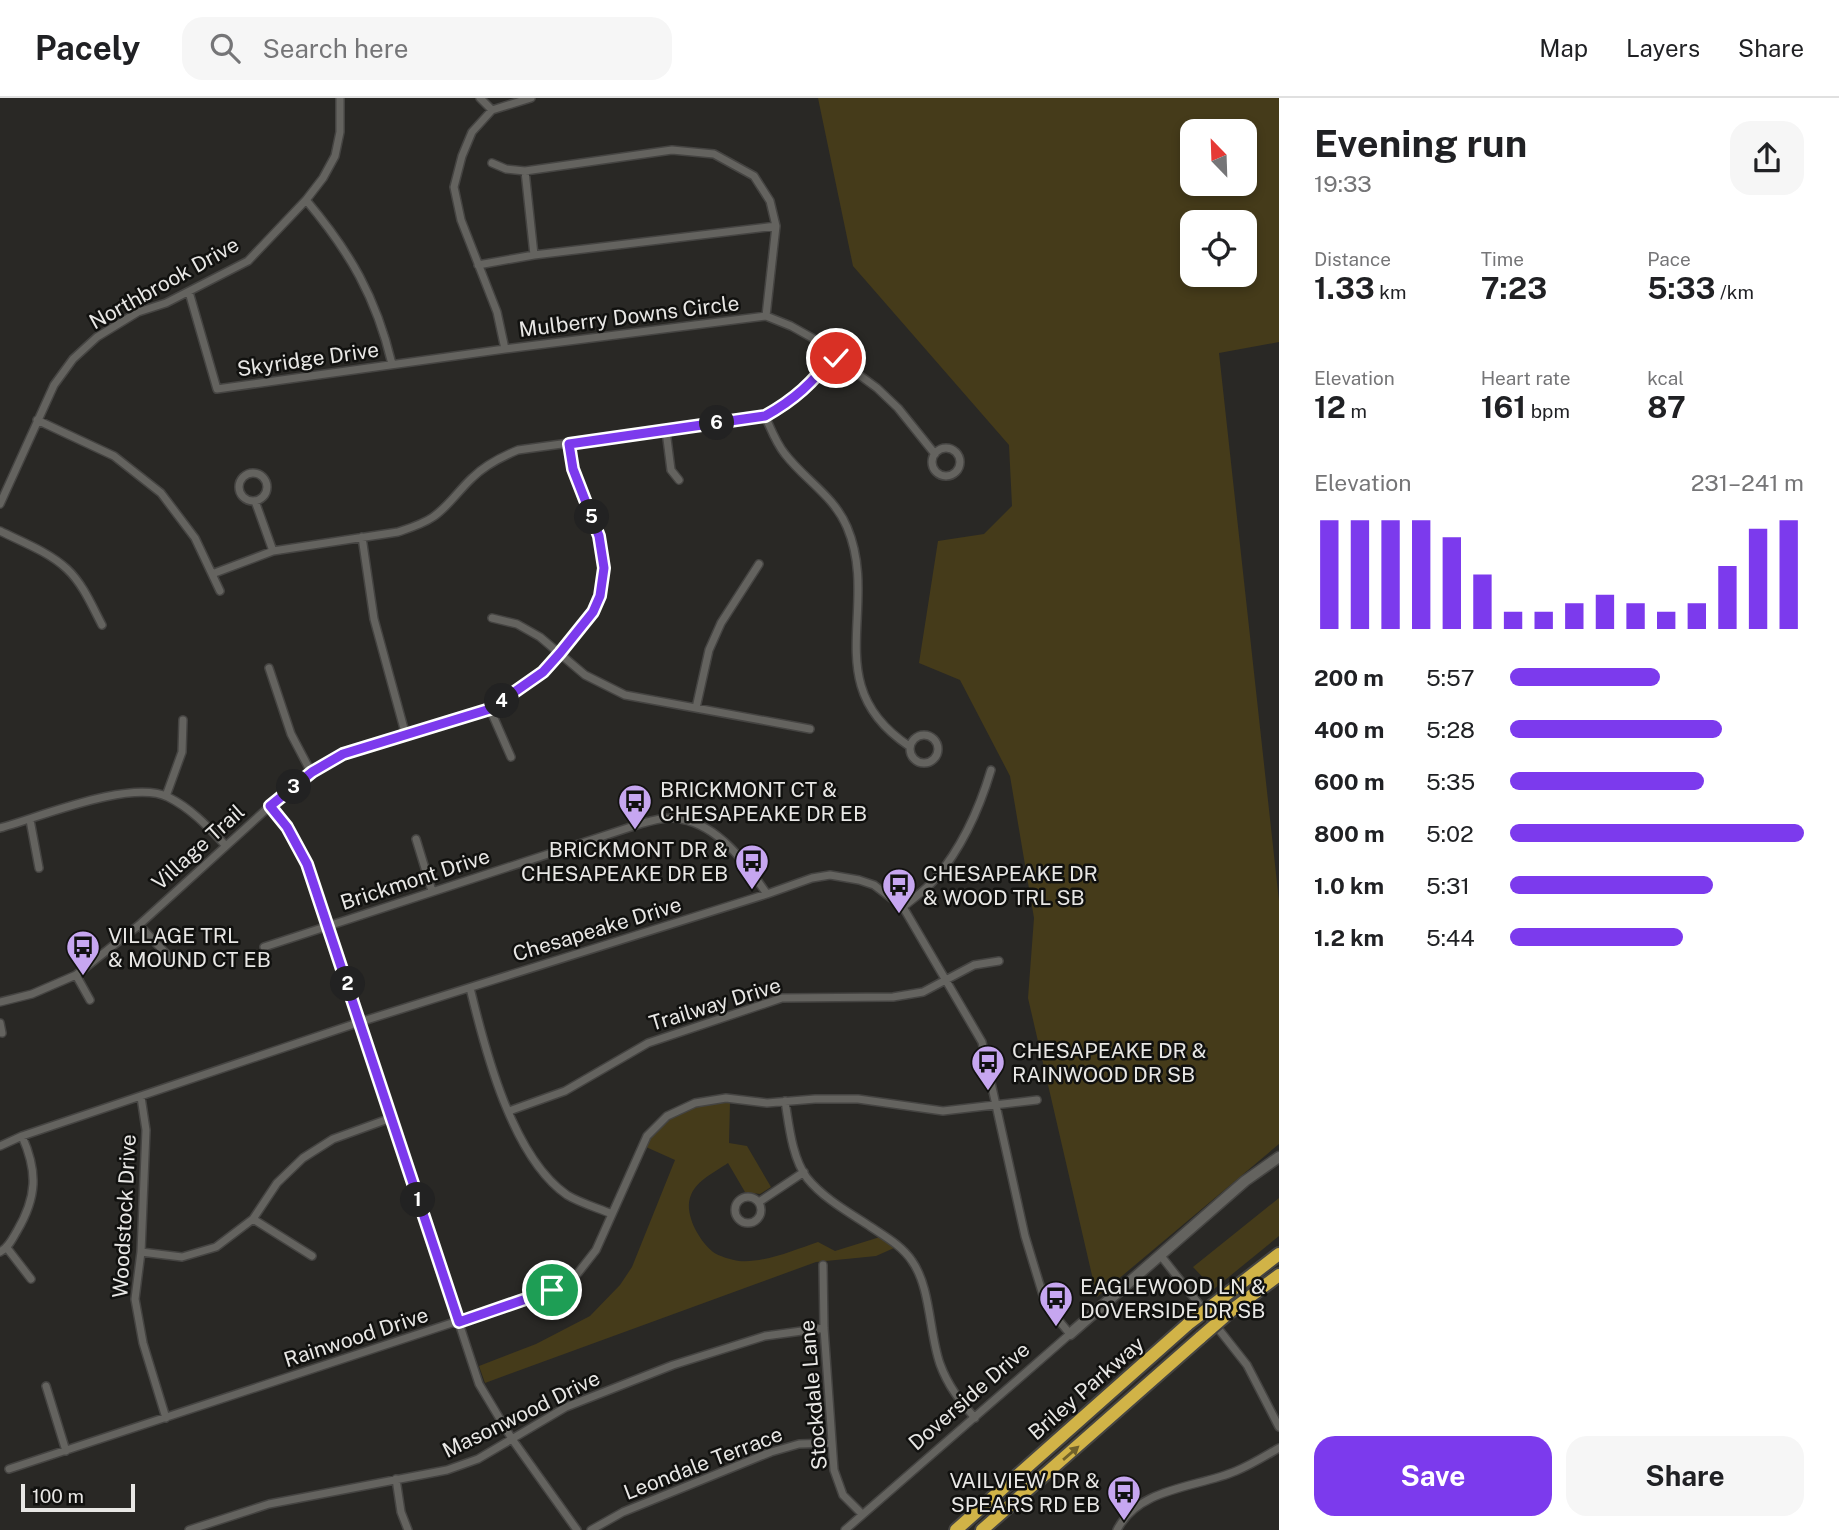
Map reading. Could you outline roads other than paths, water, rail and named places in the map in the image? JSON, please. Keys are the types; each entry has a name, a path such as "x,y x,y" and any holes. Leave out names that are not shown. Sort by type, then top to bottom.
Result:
{"highway":[{"name":"Briley Parkway","path":"956,1530 1188,1324 1279,1254"},
{"name":"Briley Parkway","path":"982,1530 1232,1310 1279,1275"}],"street":[{"name":"Northbrook Drive","path":"0,504 54,385 73,359 97,337 138,312 166,303 248,261 306,200 335,156 340,132 340,98"},
{"path":"480,98 492,110 531,98"},
{"name":"Mulberry Downs Circle","path":"492,110 472,132 454,187 461,220 497,312 505,349 766,316 776,226 770,201 754,176 714,154 672,150 525,171 506,169 492,163"},
{"path":"525,171 534,255"},
{"path":"306,200 354,263 385,335 391,364"},
{"path":"478,265 534,255 776,226"},
{"name":"Skyridge Drive","path":"189,292 217,389 505,349"},
{"path":"766,316 816,340 877,388 898,408 935,454"},
{"path":"212,573 273,551 398,532 431,518 448,505 472,477 494,460 518,450 765,416 792,401 819,376 833,355"},
{"path":"765,416 784,453 835,506 847,527 856,564 858,677 871,712 884,727 909,746 914,760 923,763 932,761 937,753 935,740 927,735 914,738 909,746"},
{"path":"37,420 114,456 161,493 195,538 220,591"},
{"path":"666,431 671,470 679,480"},
{"name":"Village Trail","path":"0,1002 32,994 76,975 139,925 270,806 312,772 343,754 490,709 543,672 593,612 600,596 604,568 599,536 573,469 569,444"},
{"path":"255,500 273,551"},
{"path":"0,531 66,568 88,596 102,625"},
{"path":"362,537 374,619 406,736"},
{"path":"696,708 709,650 721,623 759,564"},
{"path":"492,618 517,624 540,637 585,675 625,695 810,729"},
{"path":"269,668 291,734 312,772"},
{"path":"490,709 511,757"},
{"path":"166,796 183,752 183,720"},
{"path":"903,907 935,879 966,837 991,770"},
{"path":"0,828 112,795 144,793 166,796 196,814 226,846"},
{"path":"270,806 287,827 307,864 479,1384 512,1439 577,1530"},
{"name":"Brickmont Drive","path":"264,947 643,822 680,818 698,824 743,859 767,894"},
{"path":"30,820 39,867"},
{"path":"416,839 432,891"},
{"name":"Chesapeake Drive","path":"0,1146 22,1136 360,1022 767,894 812,877 830,875 859,880 874,885 903,907 982,1042 1026,1236 1046,1305 1070,1334"},
{"path":"139,925 173,961"},
{"name":"Trailway Drive","path":"509,1111 565,1091 648,1043 782,998 893,997 923,992 974,965 999,961"},
{"path":"76,975 90,1000"},
{"path":"470,988 482,1037 509,1111 541,1171 568,1195 612,1214"},
{"path":"0,1023 2,1033"},
{"name":"Woodstock Drive","path":"141,1097 146,1130 141,1252 135,1299 143,1343 166,1418"},
{"name":"Rainwood Drive","path":"9,1469 552,1290 578,1273 596,1250 646,1136 667,1116 695,1103 726,1098 767,1103 858,1098 943,1111 1038,1100"},
{"path":"785,1101 790,1134 807,1178 833,1202 900,1246 914,1263 923,1285 940,1364 951,1391 975,1418"},
{"path":"141,1252 182,1257 216,1247 253,1219 277,1183 303,1158 333,1139 391,1118"},
{"path":"22,1136 34,1175 32,1200 4,1250 31,1279"},
{"name":"Doverside Drive","path":"845,1530 1245,1181 1279,1157"},
{"path":"759,1202 804,1172"},
{"path":"253,1219 312,1256"},
{"path":"1161,1256 1247,1365 1279,1427"},
{"name":"Stockdale Lane","path":"823,1265 824,1328 834,1470 843,1495 862,1514"},
{"name":"Masonwood Drive","path":"189,1530 269,1504 447,1471 478,1459 566,1407 673,1365 765,1336 824,1328"},
{"path":"46,1386 66,1451"},
{"name":"Leondale Terrace","path":"591,1530 623,1512 771,1452 799,1444 831,1443"},
{"path":"1117,1530 1132,1510 1155,1495 1236,1471 1279,1448"},
{"path":"396,1479 401,1513 408,1530"}],"place":[{"name":"BRICKMONT CT & CHESAPEAKE DR EB","path":"635,831"},
{"name":"BRICKMONT DR & CHESAPEAKE DR EB","path":"752,891"},
{"name":"CHESAPEAKE DR & WOOD TRL SB","path":"899,915"},
{"name":"VILLAGE TRL & MOUND CT EB","path":"83,977"},
{"name":"CHESAPEAKE DR & RAINWOOD DR SB","path":"988,1092"},
{"name":"EAGLEWOOD LN & DOVERSIDE DR SB","path":"1056,1328"},
{"name":"VAILVIEW DR & SPEARS RD EB","path":"1124,1522"}]}
